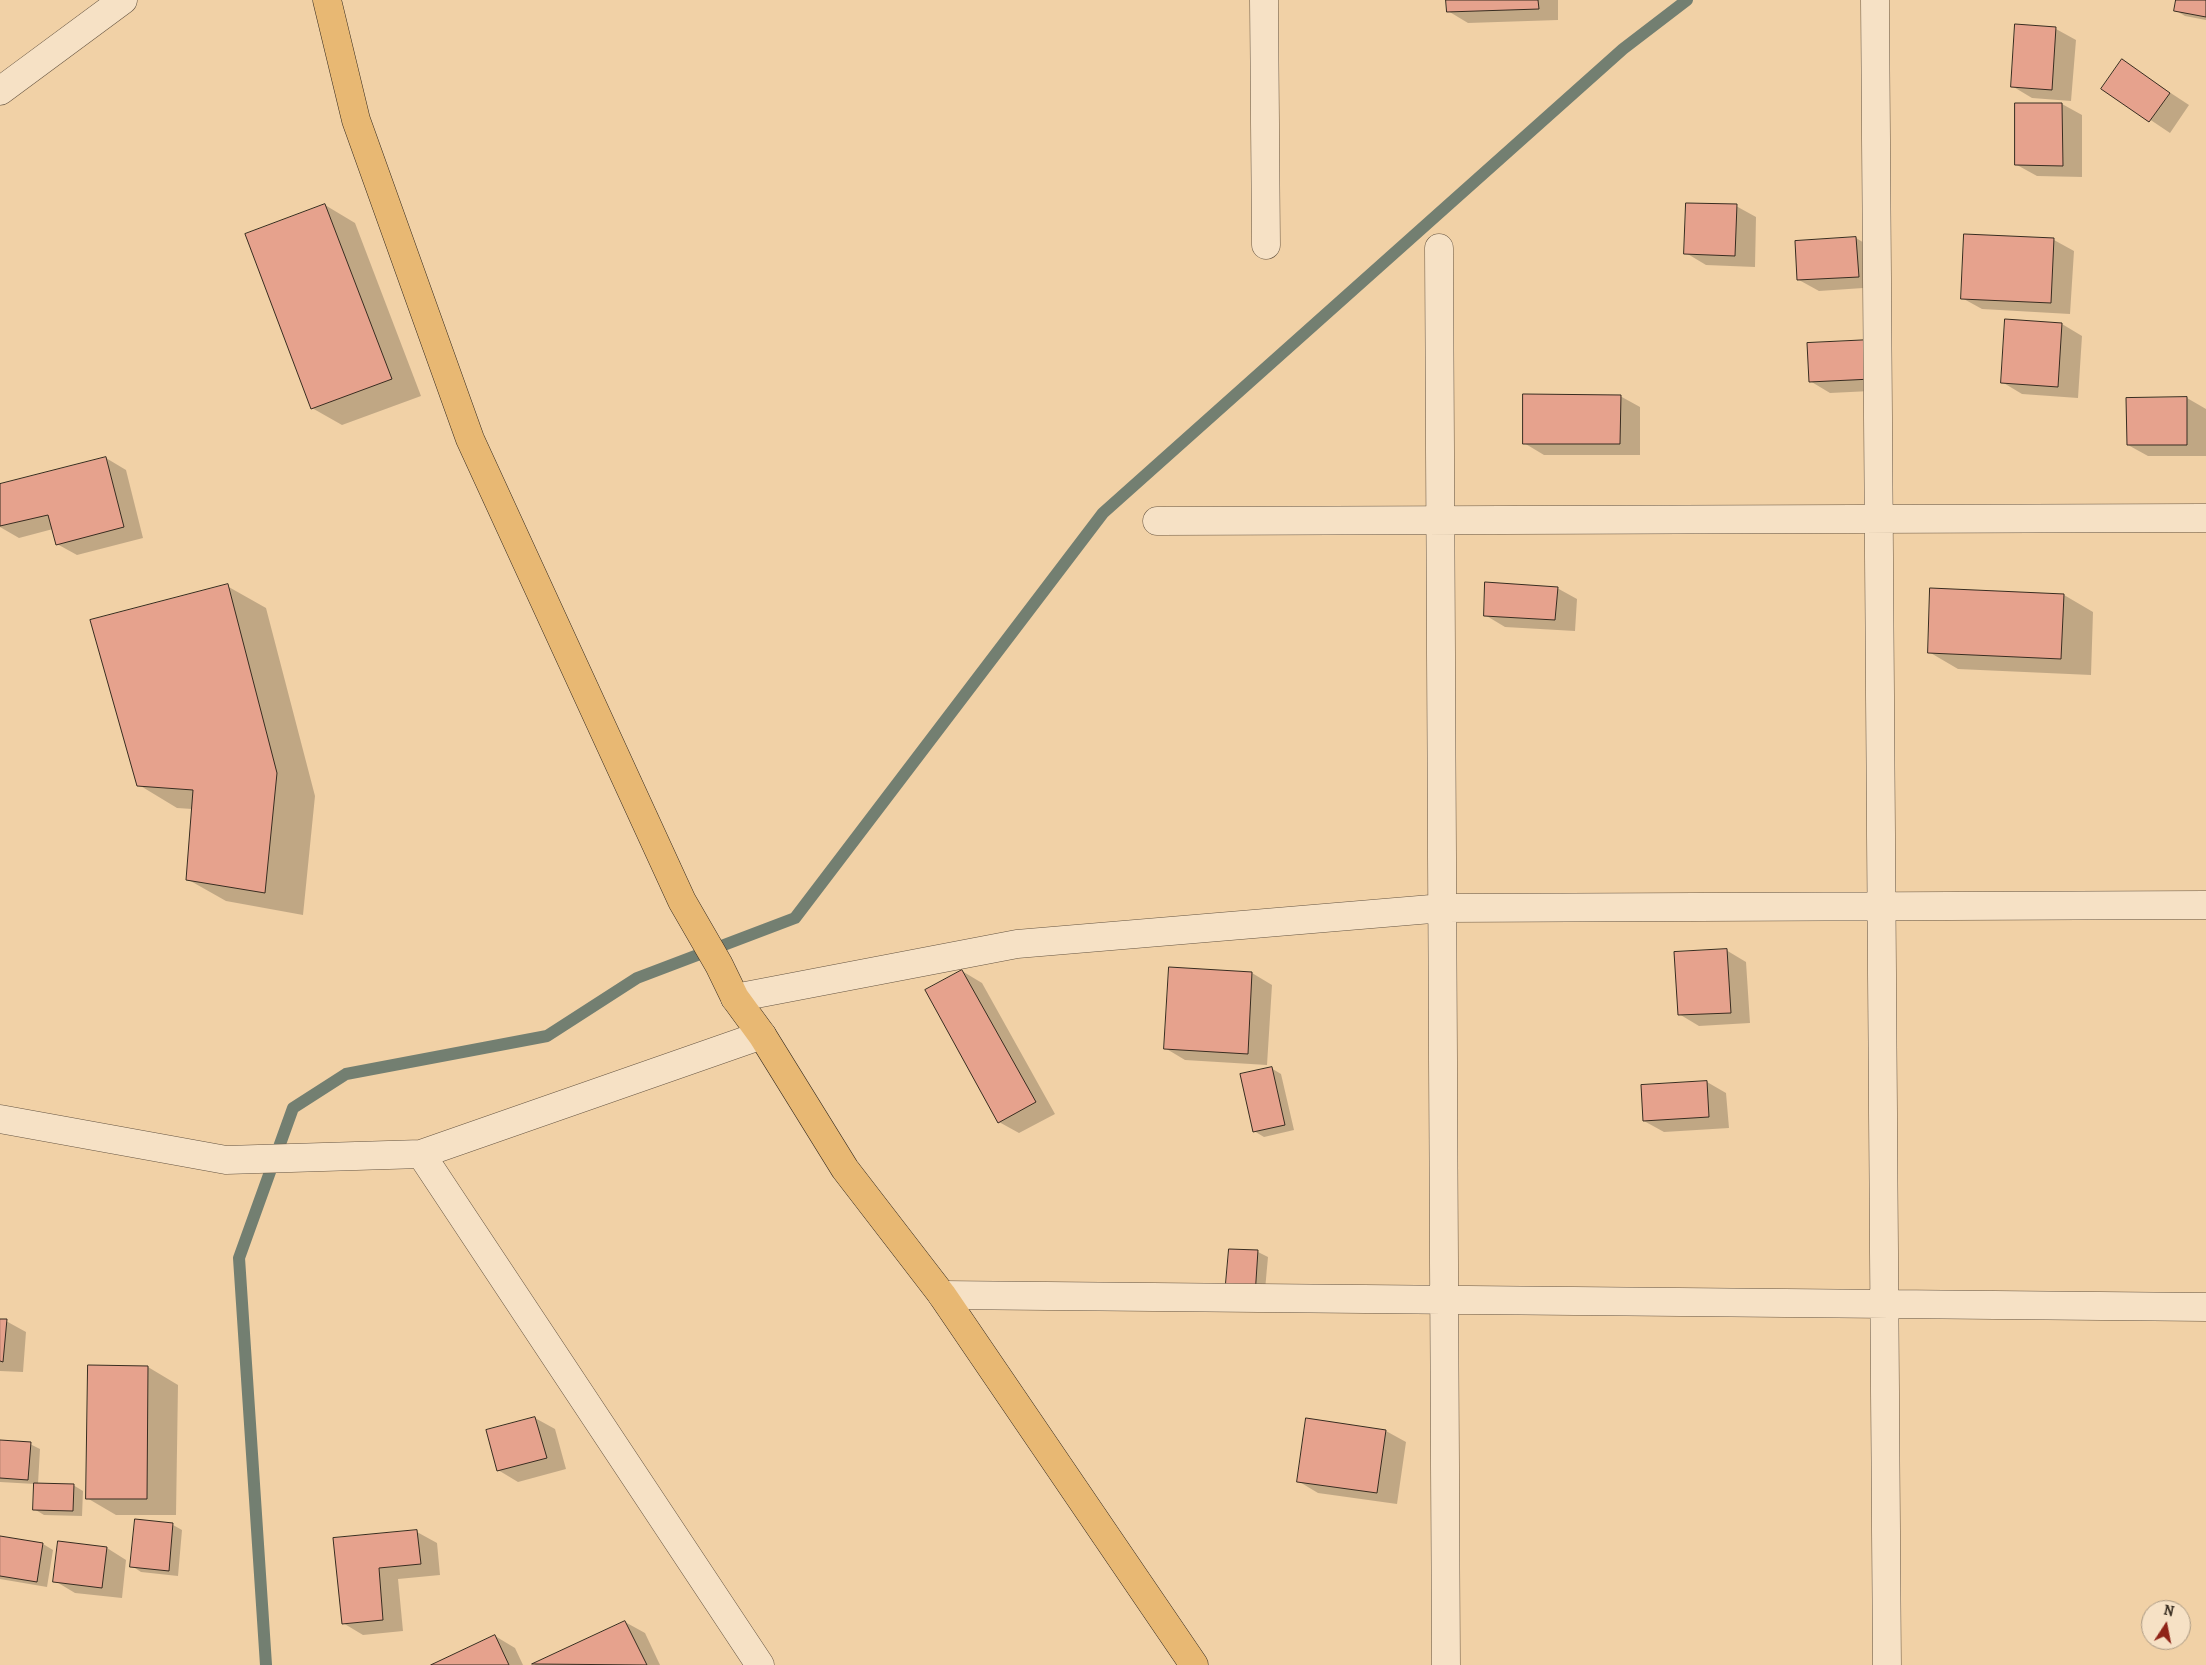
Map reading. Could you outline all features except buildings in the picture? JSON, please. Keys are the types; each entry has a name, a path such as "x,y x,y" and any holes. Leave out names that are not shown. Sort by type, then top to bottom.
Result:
{"main road":[{"path":"328,0 356,120 470,439 682,901 735,998 762,1035 845,1169 942,1295 1194,1665"}],"street":[{"path":"0,91 123,0"},
{"path":"1264,0 1266,245"},
{"path":"1875,0 1887,1665"},
{"path":"1439,248 1446,1665"},
{"path":"1157,521 2206,518"},
{"path":"735,998 1017,944 1443,908 2206,905"},
{"path":"0,1119 226,1160 421,1154 762,1035"},
{"path":"421,1154 760,1665"},
{"path":"942,1295 2206,1307"}],"waterway":[{"path":"266,1665 239,1258 293,1108 346,1074 547,1036 637,978 795,918 1103,513 1623,49 1687,0"}]}
